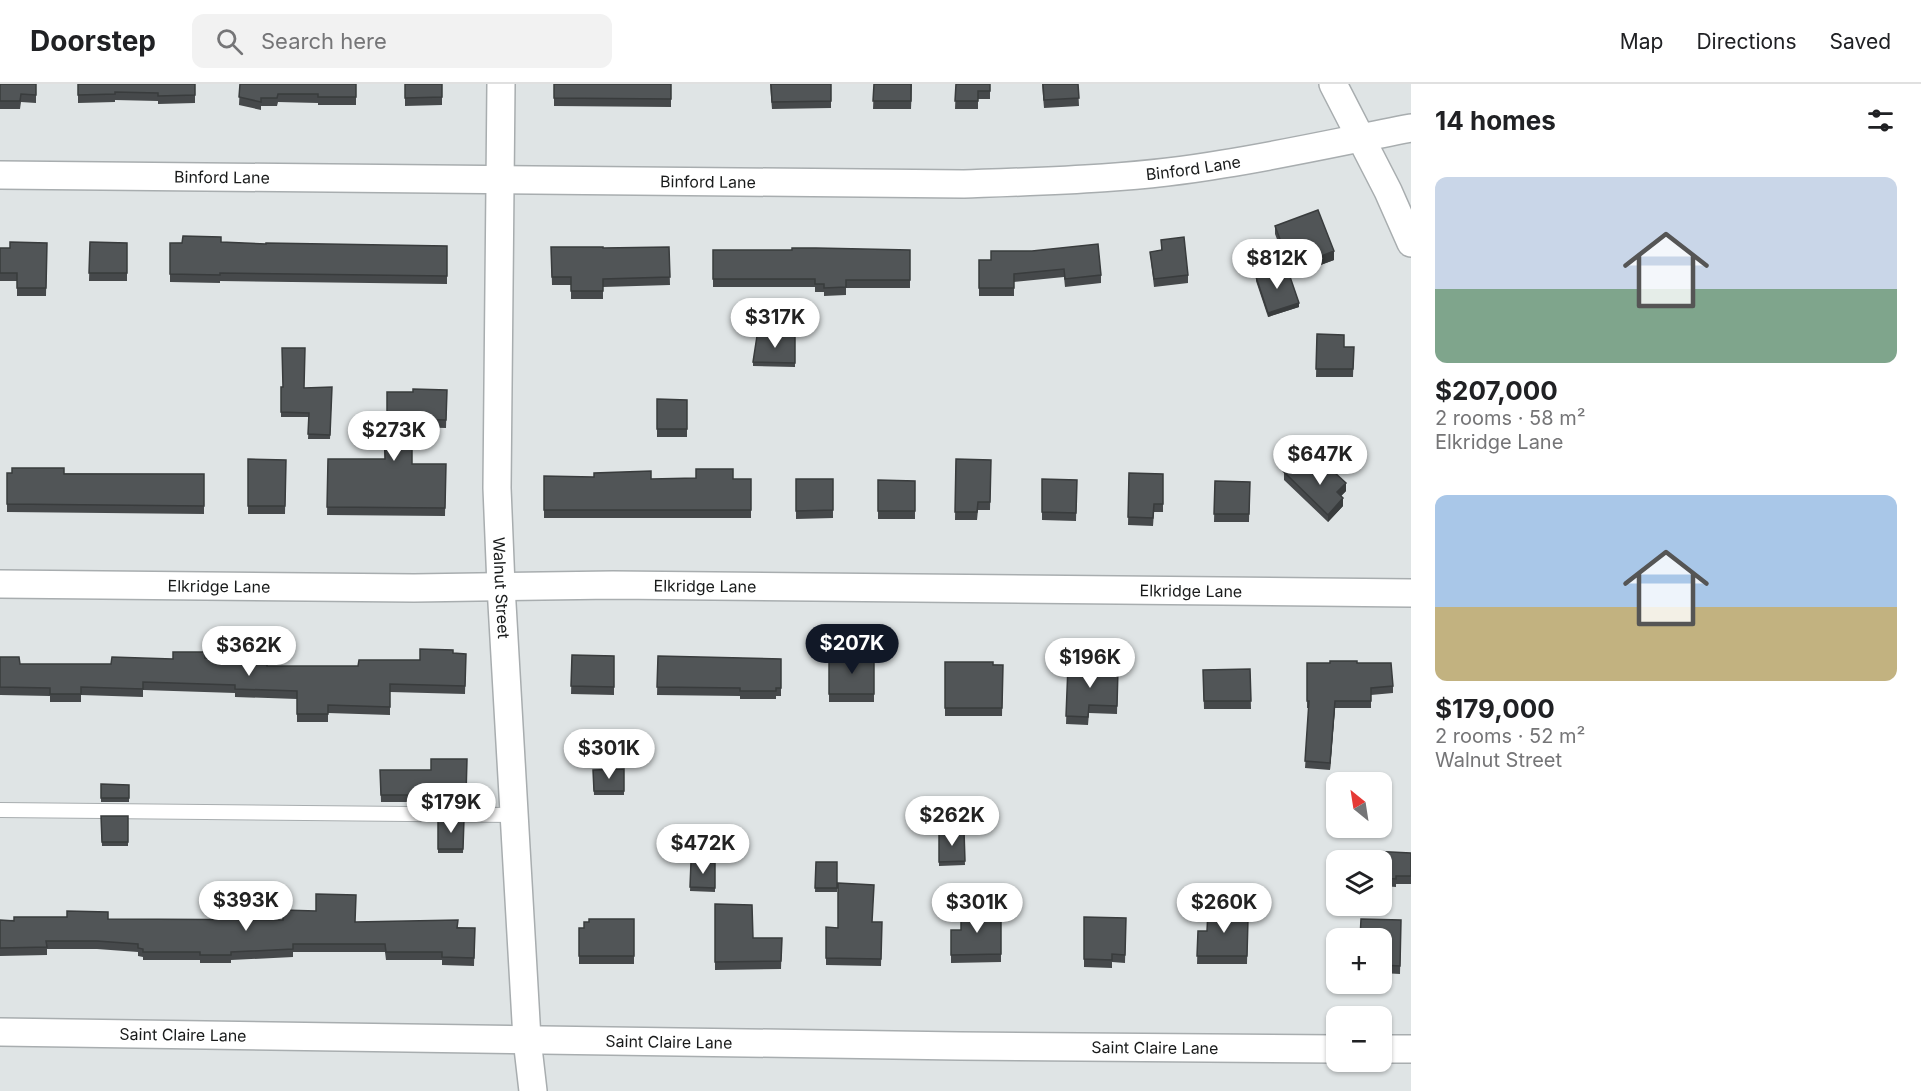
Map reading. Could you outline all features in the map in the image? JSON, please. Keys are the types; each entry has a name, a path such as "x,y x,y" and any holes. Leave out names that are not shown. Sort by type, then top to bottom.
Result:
{"street":[{"name":"Walnut Street","path":"501,84 497,488 527,1039 533,1091"},
{"path":"1333,84 1388,191 1411,243"},
{"name":"Binford Lane","path":"0,175 952,184 1081,180 1222,164 1411,128"},
{"name":"Elkridge Lane","path":"0,584 414,588 613,585 1411,593"},
{"name":"Saint Claire Lane","path":"0,1032 1326,1049"},
{"path":"1392,1049 1411,1049"}],"lane":[{"path":"0,810 514,815"}],"building":[{"path":"0,84 36,84 36,95 21,94 20,101 0,101"},
{"path":"78,84 195,84 195,95 158,96 158,93 115,92 115,94 78,95"},
{"path":"240,84 356,84 356,97 278,94 277,98 261,98 261,102 239,97"},
{"path":"405,84 442,84 442,97 405,98"},
{"path":"554,84 671,84 671,99 554,98"},
{"path":"771,84 831,84 831,101 772,102"},
{"path":"874,84 911,84 911,101 873,101"},
{"path":"956,84 990,84 990,91 978,91 978,101 955,101"},
{"path":"1043,84 1078,84 1079,98 1044,100"},
{"path":"1318,210 1334,251 1291,268 1275,226"},
{"path":"183,236 221,237 221,242 266,244 447,246 447,276 170,274 170,243 182,243"},
{"path":"1184,237 1188,275 1154,279 1150,252 1162,250 1161,240"},
{"path":"10,242 47,243 46,288 17,288 17,273 0,273 0,248 10,248"},
{"path":"90,242 127,243 127,273 89,273"},
{"path":"1098,244 1101,275 1065,279 1064,269 1014,274 1014,288 979,288 979,260 991,260 991,251 1032,251"},
{"path":"551,247 669,247 670,277 603,279 603,291 571,291 571,277 552,277"},
{"path":"792,248 910,250 910,280 846,280 846,287 824,288 824,284 815,284 815,279 713,279 713,250 792,250"},
{"path":"1287,268 1299,303 1268,313 1256,277"},
{"path":"1317,334 1344,335 1344,347 1354,347 1353,369 1316,369"},
{"path":"757,336 795,336 795,363 753,362"},
{"path":"282,348 305,348 304,388 332,387 330,435 308,434 309,413 281,412"},
{"path":"413,389 447,390 446,420 412,419 412,464 446,464 445,508 327,507 328,459 385,459 384,421 387,421 387,392 413,392"},
{"path":"657,399 687,400 687,429 657,429"},
{"path":"248,459 286,460 285,506 248,506"},
{"path":"956,459 991,460 990,502 978,502 977,512 955,512"},
{"path":"1321,460 1346,483 1337,492 1343,498 1328,515 1284,472 1308,473"},
{"path":"12,468 64,468 64,474 204,474 204,506 7,504 7,473 12,473"},
{"path":"696,469 733,469 733,479 751,479 751,510 544,510 544,476 594,477 594,473 651,471 651,479 696,478"},
{"path":"1129,473 1163,474 1163,504 1154,504 1153,518 1128,517"},
{"path":"796,479 833,479 833,510 796,511"},
{"path":"1042,479 1077,480 1076,513 1042,512"},
{"path":"878,480 915,481 915,511 878,511"},
{"path":"1215,481 1250,482 1249,514 1214,514"},
{"path":"420,649 453,650 453,653 466,654 465,686 390,684 390,707 328,705 328,714 297,714 297,691 235,689 235,685 143,682 143,689 81,687 81,694 50,694 50,688 0,687 0,657 19,657 20,664 111,664 112,657 173,659 173,652 205,652 205,658 267,659 267,666 358,666 359,660 420,660"},
{"path":"572,655 614,656 614,687 571,686"},
{"path":"658,656 781,659 781,688 776,688 776,691 740,691 740,688 657,687"},
{"path":"829,656 874,656 874,694 829,694"},
{"path":"1330,661 1391,663 1393,686 1371,688 1371,701 1335,701 1330,763 1305,761 1309,701 1307,701 1307,663 1330,663"},
{"path":"945,662 993,662 993,665 1003,665 1002,708 945,708"},
{"path":"1068,666 1105,666 1118,669 1117,706 1089,705 1088,717 1066,716"},
{"path":"1250,669 1251,701 1204,701 1203,670"},
{"path":"431,759 467,759 464,799 439,798 439,795 381,795 380,770 431,770"},
{"path":"624,769 624,791 594,791 593,770"},
{"path":"101,784 129,785 129,798 101,798"},
{"path":"101,816 128,816 128,842 102,842"},
{"path":"438,819 464,819 463,849 438,849"},
{"path":"964,831 965,861 939,862 939,832"},
{"path":"1392,852 1411,853 1411,876 1396,876 1396,879 1392,879"},
{"path":"691,862 715,863 715,888 690,887"},
{"path":"816,862 837,862 837,888 815,888"},
{"path":"838,883 874,885 872,922 882,922 881,959 826,958 826,927 838,928"},
{"path":"316,894 356,895 355,922 458,920 457,928 475,928 474,958 442,957 442,952 386,952 385,944 293,944 293,949 231,952 231,955 200,955 200,952 143,952 143,949 138,948 138,944 97,941 46,941 47,947 0,948 0,920 14,921 14,917 67,917 67,911 108,912 108,919 283,920 283,910 316,911"},
{"path":"715,904 752,905 753,938 782,938 781,961 715,962"},
{"path":"994,908 994,917 1001,917 1001,954 951,955 951,930 961,930 961,910"},
{"path":"1208,910 1245,910 1245,918 1248,919 1247,956 1197,956 1198,931 1207,931"},
{"path":"1084,917 1126,918 1125,955 1112,954 1112,960 1084,959"},
{"path":"589,919 634,919 634,956 579,956 579,928 584,928 584,922 589,922"},
{"path":"1361,919 1401,920 1400,966 1392,966 1392,928 1361,928"}]}
